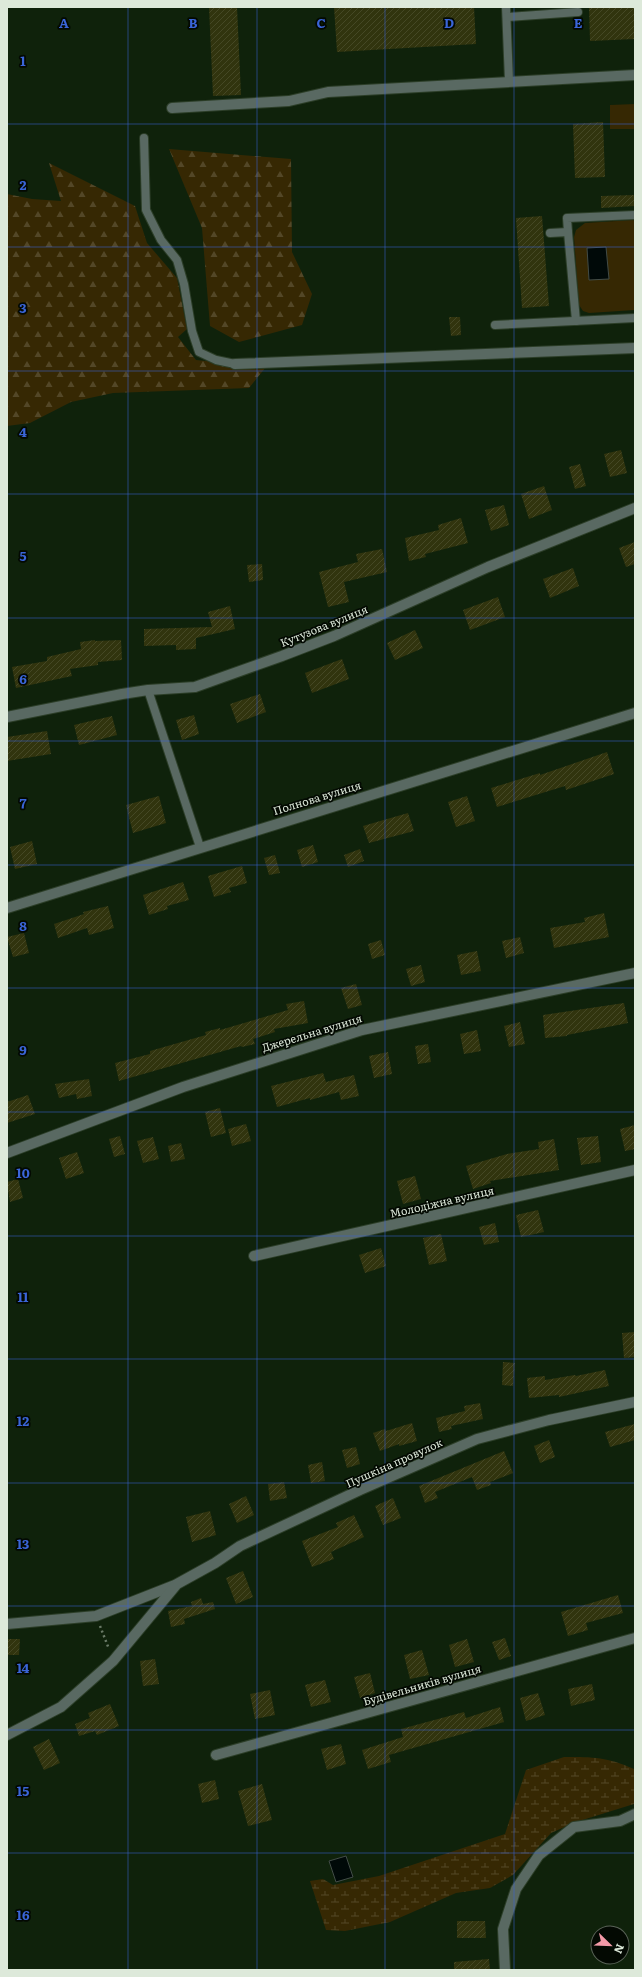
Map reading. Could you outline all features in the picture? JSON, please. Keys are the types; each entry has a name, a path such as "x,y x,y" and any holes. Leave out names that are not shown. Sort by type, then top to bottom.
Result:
{"street":[{"path":"172,108 288,101 328,92 635,75"},
{"path":"235,364 635,348"},
{"name":"Кутузова вулиця","path":"7,717 148,690 195,687 282,656 371,620 488,567 635,508"},
{"name":"Полнова вулиця","path":"7,908 635,713"},
{"name":"Джерельна вулиця","path":"7,1153 183,1086 362,1030 635,973"},
{"name":"Молодіжна вулиця","path":"254,1256 635,1170"},
{"name":"Пушкіна провулок","path":"7,1624 96,1616 177,1584 215,1563 240,1546 360,1490 476,1439 549,1420 635,1402"},
{"name":"Пушкіна провулок","path":"7,1735 60,1707 113,1661 177,1584"},
{"name":"Будівельників вулиця","path":"216,1755 635,1638"},
{"path":"505,1970 503,1929 516,1889 539,1855 574,1827 620,1821 635,1814"}],"lane":[{"path":"506,7 509,81"},
{"path":"507,17 578,12"},
{"path":"144,138 146,210 162,240 177,260 199,352 216,360 235,364"},
{"path":"576,321 567,218 635,215"},
{"path":"550,233 568,232"},
{"path":"495,325 635,318"},
{"path":"148,690 200,847"}],"path":[{"path":"96,1616 113,1661"}],"green space":[{"path":"635,104 635,129 610,129 610,105"},
{"path":"169,149 291,159 292,252 312,294 302,325 239,342 210,326 202,228"},
{"path":"49,163 135,206 147,243 177,278 187,329 178,337 196,360 266,367 249,388 113,393 71,402 30,423 7,426 7,194 32,199 61,201"},
{"path":"635,221 635,310 589,313 583,311 579,305 574,237 576,230 585,223"},
{"path":"564,1757 600,1758 634,1769 634,1804 576,1822 551,1833 513,1875 490,1888 456,1893 390,1922 345,1931 326,1930 310,1881 323,1879 333,1885 379,1876 505,1834 526,1770"}],"shaded area":[{"path":"606,247 609,279 589,280 587,248"},
{"path":"346,1856 353,1877 336,1882 329,1861"}],"building":[{"path":"209,7 237,7 241,95 213,96"},
{"path":"334,7 474,7 476,44 337,52"},
{"path":"589,7 635,7 635,39 590,41"},
{"path":"603,122 605,177 575,178 573,124"},
{"path":"635,195 635,206 601,208 601,196"},
{"path":"542,216 549,306 522,308 516,218"},
{"path":"449,317 460,317 461,335 451,336"},
{"path":"621,450 627,473 610,477 604,454"},
{"path":"580,464 586,486 575,489 569,467"},
{"path":"544,486 552,510 529,519 521,494"},
{"path":"504,505 509,525 491,531 485,510"},
{"path":"461,518 468,543 425,554 426,557 409,561 405,538 439,530 438,525"},
{"path":"635,542 635,564 626,567 619,548"},
{"path":"382,549 387,572 344,582 349,602 328,607 319,572 358,562 356,554"},
{"path":"262,564 263,580 249,582 247,565"},
{"path":"573,568 579,586 550,598 543,579"},
{"path":"498,597 505,617 470,630 463,610"},
{"path":"230,606 235,629 196,638 196,649 176,650 176,645 144,646 144,629 212,627 208,612"},
{"path":"415,630 423,648 395,660 387,643"},
{"path":"95,640 121,640 122,660 98,662 98,665 70,669 72,676 16,688 12,667 47,661 47,657 81,649 80,642"},
{"path":"342,659 349,679 312,693 305,673"},
{"path":"260,694 266,712 237,723 230,704"},
{"path":"194,715 199,734 182,740 176,720"},
{"path":"112,716 117,735 79,745 74,725"},
{"path":"47,731 51,754 7,761 7,737"},
{"path":"607,752 614,774 566,790 565,786 497,807 491,788 540,773 540,775"},
{"path":"159,796 166,823 133,833 126,805"},
{"path":"467,796 475,821 456,827 448,802"},
{"path":"408,813 414,831 369,843 363,826"},
{"path":"32,841 37,864 15,869 10,847"},
{"path":"313,845 318,862 302,867 297,850"},
{"path":"360,849 364,861 348,867 344,855"},
{"path":"275,855 280,873 269,875 264,858"},
{"path":"242,866 247,883 229,888 231,892 214,897 208,876"},
{"path":"183,882 189,900 167,906 168,909 149,915 143,895"},
{"path":"108,906 114,928 89,935 87,928 58,938 54,924 84,914 83,912"},
{"path":"604,913 609,937 554,948 550,928 585,922 584,918"},
{"path":"24,933 29,953 13,957 7,937"},
{"path":"520,937 524,953 506,958 502,941"},
{"path":"381,940 385,955 372,959 368,944"},
{"path":"477,951 481,971 461,975 457,955"},
{"path":"421,965 425,982 411,986 406,969"},
{"path":"356,984 362,1005 348,1009 341,988"},
{"path":"304,1001 308,1023 274,1029 275,1032 253,1039 255,1044 241,1046 119,1081 115,1063 150,1054 150,1051 206,1035 205,1032 220,1028 220,1030 288,1010 286,1004"},
{"path":"624,1003 628,1023 567,1036 545,1038 543,1015"},
{"path":"520,1022 525,1044 509,1047 504,1026"},
{"path":"477,1030 481,1051 464,1054 460,1034"},
{"path":"428,1044 431,1062 418,1064 415,1046"},
{"path":"388,1052 392,1074 374,1078 369,1056"},
{"path":"323,1073 326,1082 354,1075 359,1096 341,1100 339,1092 277,1107 271,1086"},
{"path":"89,1079 92,1096 77,1099 76,1094 59,1098 55,1084"},
{"path":"28,1095 35,1114 7,1123 7,1102"},
{"path":"220,1108 226,1133 211,1137 205,1112"},
{"path":"246,1124 251,1141 232,1146 228,1129"},
{"path":"635,1125 635,1149 625,1151 620,1129"},
{"path":"120,1136 125,1154 114,1157 109,1139"},
{"path":"598,1136 601,1162 581,1165 577,1138"},
{"path":"153,1137 159,1159 143,1163 137,1141"},
{"path":"554,1139 559,1170 490,1181 491,1183 473,1189 466,1166 507,1154 539,1149 538,1142"},
{"path":"181,1143 185,1159 171,1162 168,1146"},
{"path":"77,1152 84,1173 66,1179 59,1158"},
{"path":"415,1176 421,1199 403,1204 397,1181"},
{"path":"18,1179 23,1198 10,1202 7,1182"},
{"path":"538,1210 544,1232 521,1237 516,1215"},
{"path":"495,1223 499,1242 484,1245 479,1227"},
{"path":"441,1234 447,1261 429,1265 423,1238"},
{"path":"381,1248 386,1266 365,1273 359,1255"},
{"path":"635,1332 635,1357 624,1358 622,1333"},
{"path":"503,1362 515,1363 513,1386 502,1385"},
{"path":"605,1370 609,1386 559,1397 559,1395 529,1398 527,1378 545,1376 545,1380"},
{"path":"480,1403 483,1419 451,1426 452,1429 439,1432 436,1418 465,1411 464,1406"},
{"path":"412,1423 417,1441 399,1446 399,1444 380,1451 373,1433 385,1429 386,1431"},
{"path":"635,1424 635,1440 610,1447 605,1432"},
{"path":"549,1440 555,1457 540,1463 534,1446"},
{"path":"356,1447 360,1464 347,1468 342,1450"},
{"path":"504,1451 513,1473 490,1482 491,1485 477,1490 472,1477 435,1492 438,1498 425,1503 419,1486"},
{"path":"322,1462 325,1481 311,1483 308,1465"},
{"path":"284,1482 287,1498 270,1501 268,1484"},
{"path":"246,1496 254,1515 237,1523 229,1504"},
{"path":"393,1498 401,1518 383,1525 375,1506"},
{"path":"210,1511 216,1535 192,1542 186,1517"},
{"path":"354,1515 364,1537 331,1552 334,1559 312,1567 302,1541 338,1527 336,1523"},
{"path":"243,1571 253,1597 236,1604 226,1578"},
{"path":"618,1595 623,1613 586,1623 588,1630 568,1636 561,1612"},
{"path":"201,1598 203,1604 213,1602 215,1609 184,1619 185,1624 171,1627 168,1611 192,1606 191,1602"},
{"path":"505,1638 511,1656 499,1660 492,1642"},
{"path":"7,1639 20,1639 19,1655 7,1655"},
{"path":"467,1639 474,1662 455,1667 449,1645"},
{"path":"422,1650 429,1675 410,1679 404,1655"},
{"path":"155,1659 159,1684 143,1686 140,1661"},
{"path":"370,1673 375,1693 360,1698 354,1677"},
{"path":"325,1680 331,1702 311,1707 305,1685"},
{"path":"592,1684 595,1700 571,1706 568,1689"},
{"path":"270,1690 275,1715 255,1719 250,1694"},
{"path":"538,1693 545,1715 526,1721 520,1698"},
{"path":"110,1704 119,1726 97,1735 95,1731 79,1736 75,1724 90,1718 88,1713"},
{"path":"500,1707 504,1722 389,1755 391,1762 368,1769 362,1750 403,1737 401,1729 464,1712 466,1718"},
{"path":"49,1739 60,1763 44,1770 33,1747"},
{"path":"341,1744 346,1764 327,1770 321,1749"},
{"path":"215,1780 219,1799 202,1803 198,1784"},
{"path":"262,1784 272,1820 248,1826 238,1791"},
{"path":"457,1921 485,1921 486,1938 457,1938"},
{"path":"489,1959 490,1970 454,1970 454,1962"}]}
